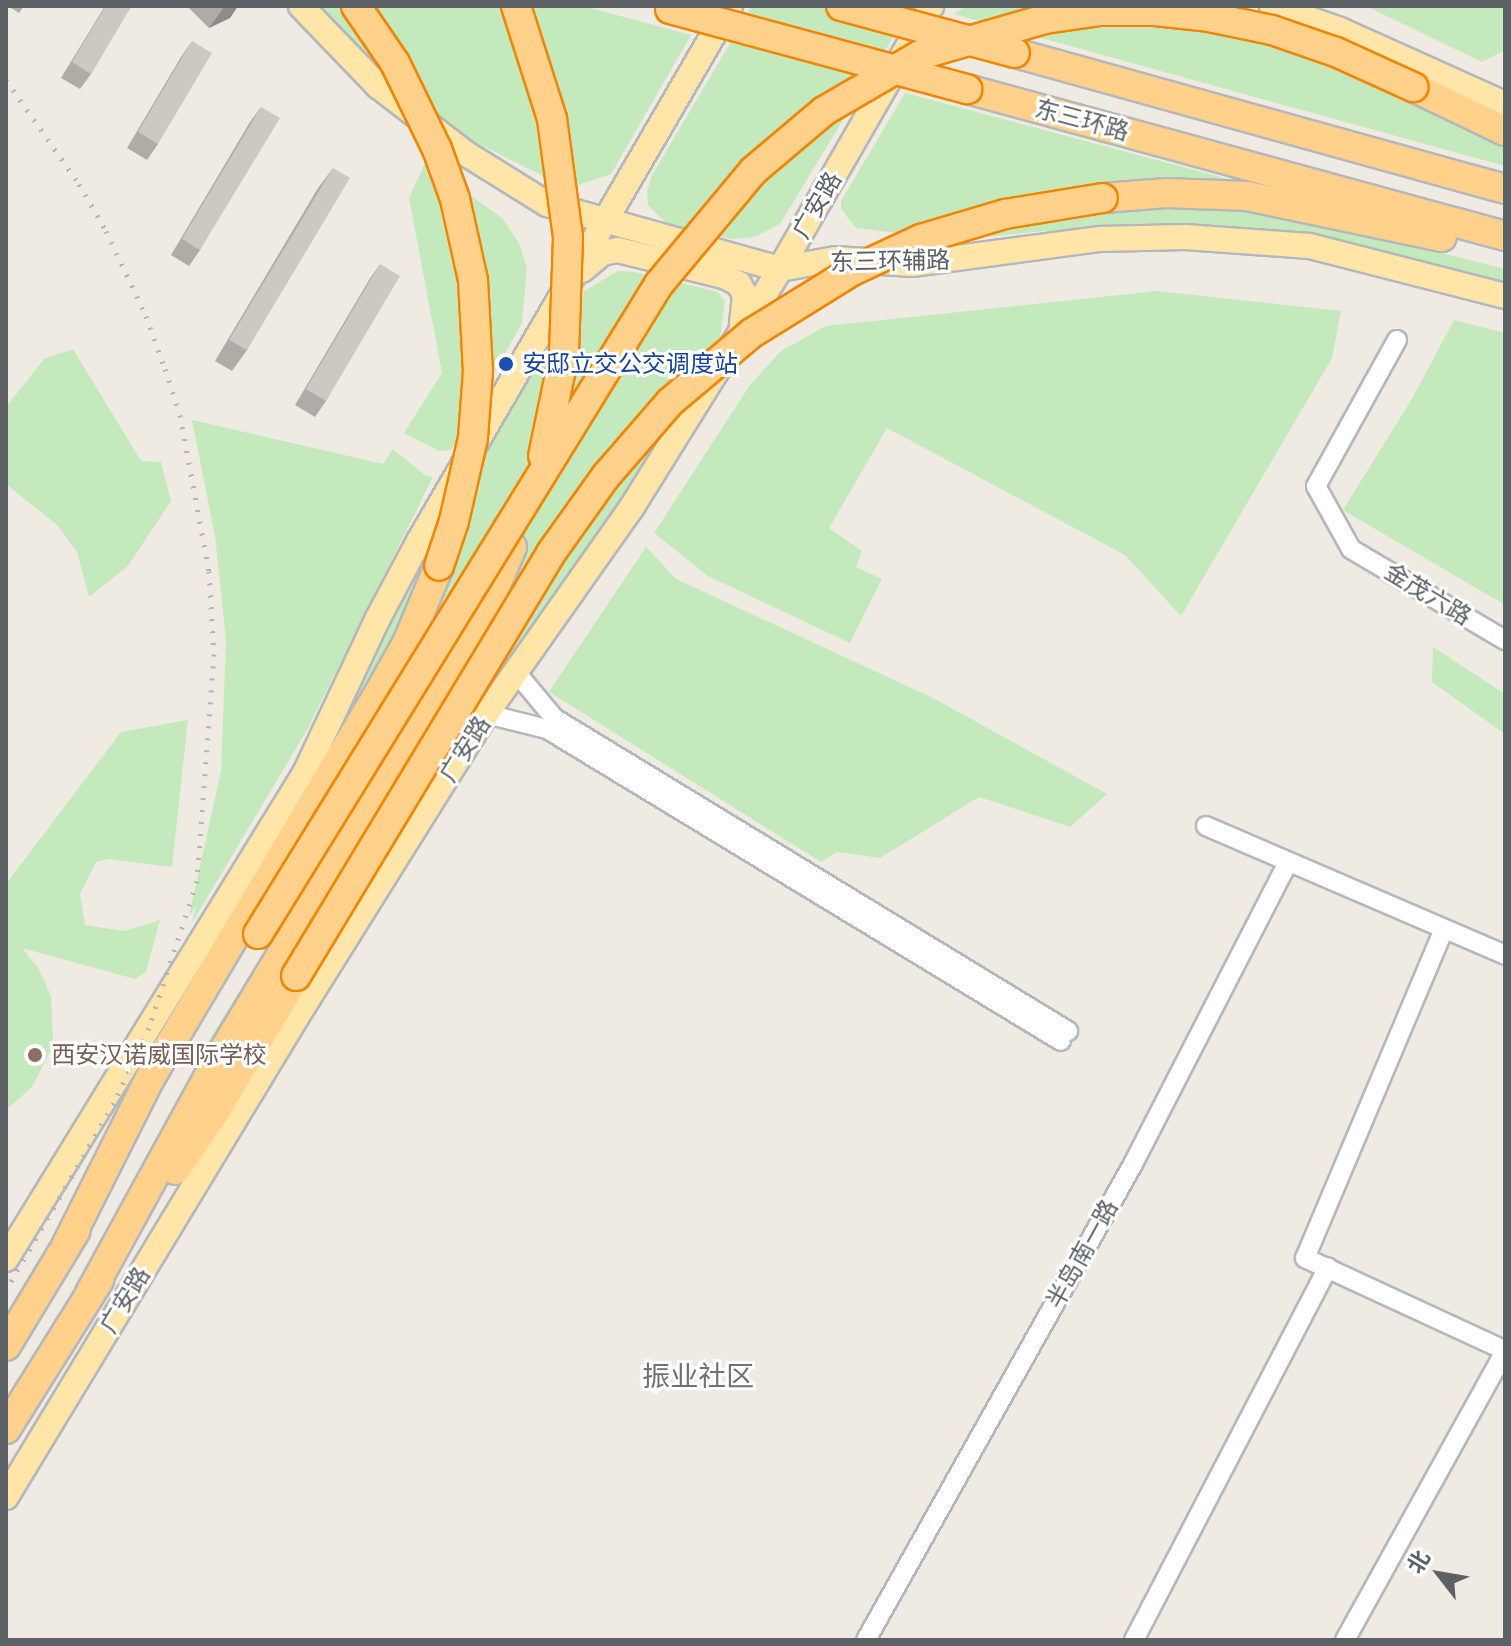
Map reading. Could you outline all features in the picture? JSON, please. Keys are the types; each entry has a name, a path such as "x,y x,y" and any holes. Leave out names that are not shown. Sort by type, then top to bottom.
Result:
{"highway":[{"path":"6,1346 252,925 408,641 454,521 473,438 477,328 473,280 455,199 437,149 409,87 356,6"},
{"path":"90,1293 212,1070 457,660 492,594 539,471 564,355 568,238 552,119 516,6"},
{"name":"东三环路","path":"841,6 1505,189"},
{"name":"东三环路","path":"665,8 1505,236"},
{"path":"67,1244 149,1080 252,925 659,284 753,171 824,111 920,55 1045,19 1128,10 1209,17 1272,30 1336,52 1505,131"},
{"path":"6,1429 90,1293 214,1113 551,553 606,476 670,402 763,325 817,289 921,239 1005,214 1103,198 1167,193 1247,196 1505,250"}],"main road":[{"name":"东三环辅路","path":"301,6 378,86 465,153 547,204 605,223 780,269 835,259 912,264 1100,239 1185,237 1310,246 1505,296"},
{"path":"6,1259 305,773 419,541 730,6"},
{"name":"广安路","path":"6,1497 296,1018 486,714 632,507 780,269 931,6"},
{"path":"1272,6 1340,30 1505,104"},
{"path":"571,280 602,253 618,250 724,276 739,284 745,295 739,335"},
{"path":"149,1080 198,946"}],"street":[{"name":"金茂六路","path":"1397,340 1316,486 1351,549 1505,640"},
{"path":"486,714 547,729 1064,1036 554,718 515,671"},
{"path":"1206,826 1505,955"},
{"name":"半岛南一路","path":"866,1640 1133,1164 1288,862"},
{"path":"1345,1640 1505,1350 1305,1258 1444,929"},
{"path":"1134,1640 1328,1268"}],"green space":[{"path":"307,6 341,6 359,28 371,6 583,6 691,35 611,174 578,185 545,177 459,134 403,95"},
{"path":"752,6 912,6 780,224 755,237 731,239 666,223 648,205 647,192 651,177"},
{"path":"966,6 1108,6 1165,25 1222,32 1300,52 1364,77 1505,143 1505,166 954,14"},
{"path":"1366,6 1505,6 1505,50 1482,62"},
{"path":"905,93 1247,184 1286,213 1505,269 1505,285 1282,234 1045,231 955,240 856,228 841,209 841,201"},
{"path":"425,163 502,218 519,243 527,268 522,323 451,450 439,451 404,433 442,373 409,198"},
{"path":"618,271 635,272 718,292 725,301 720,339 694,390 244,1093 194,1065 268,945 225,919 376,636 531,370 584,291"},
{"path":"1157,291 1341,311 1332,358 1181,616 1125,555 887,428 829,528 862,551 856,567 882,579 850,643 708,576 654,533 750,385 781,351 826,326"},
{"path":"1454,320 1505,333 1505,605 1343,510 1413,397"},
{"path":"73,349 141,461 161,462 171,501 128,566 89,597 77,552 57,525 6,484 6,407 44,359"},
{"path":"192,420 383,464 393,449 425,475 433,477 307,730 192,923 196,906 189,916 221,771 226,641 215,536"},
{"path":"646,547 676,579 935,699 1107,794 1070,827 979,797 880,858 837,852 821,862 549,692"},
{"path":"1433,647 1505,694 1505,734 1432,682"},
{"path":"188,720 172,867 108,859 96,862 80,894 85,925 124,931 160,920 146,972 135,979 22,948 39,969 51,996 53,1037 50,1052 32,1087 6,1110 6,884 121,732"}],"building":[{"path":"106,6 131,7 91,74 72,62"},
{"path":"192,41 212,53 158,144 138,132"},
{"path":"261,107 280,118 200,250 182,239"},
{"path":"333,168 350,178 247,350 229,340"},
{"path":"380,264 400,276 326,401 306,389"}],"railway":[{"path":"6,80 79,184 106,231 146,316 180,415 209,571 214,654 197,881 149,1028 114,1103 6,1290"}],"place":[{"name":"安邸立交公交调度站","path":"506,364"},
{"name":"西安汉诺威国际学校","path":"35,1055"}],"district":[{"name":"振业社区","path":"698,1377"}]}
